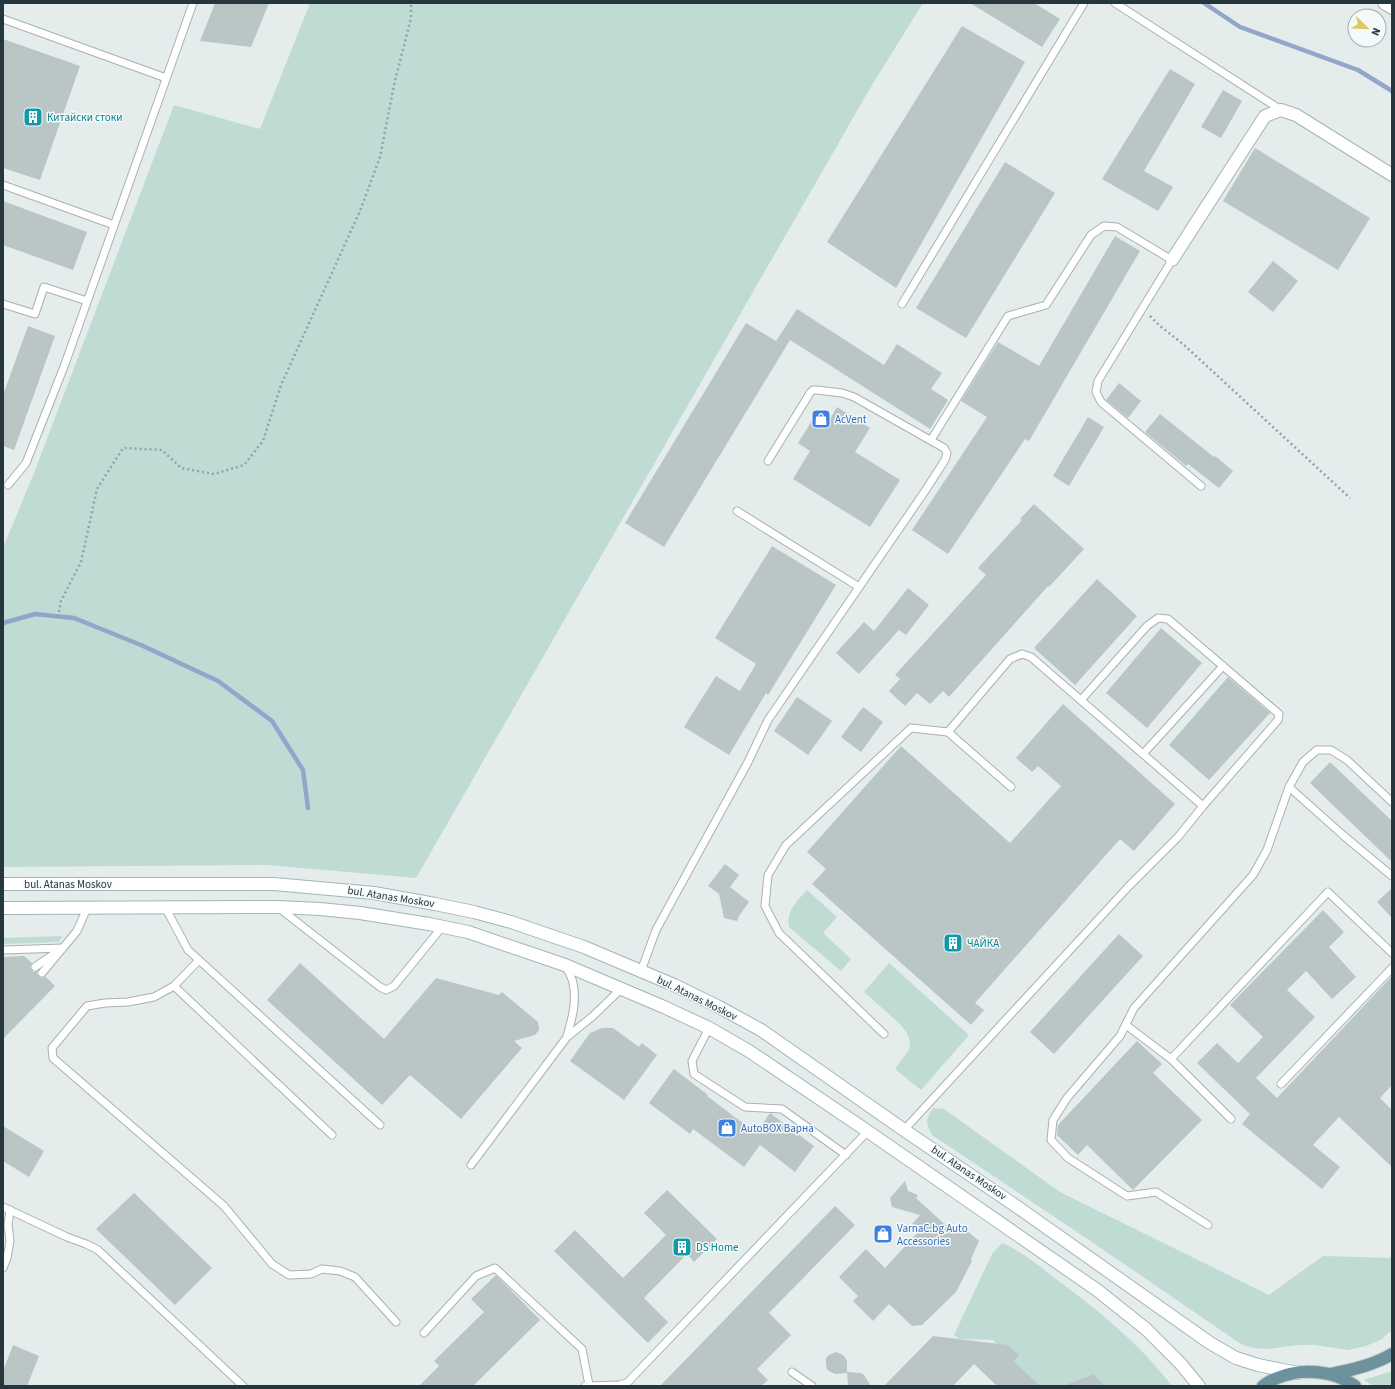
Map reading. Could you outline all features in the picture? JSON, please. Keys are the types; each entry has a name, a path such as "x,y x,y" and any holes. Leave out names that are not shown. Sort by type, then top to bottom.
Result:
{"main road":[{"path":"1384,3 1392,8"},
{"path":"1172,260 1265,116 1281,110 1296,115 1392,175"},
{"name":"bul. Atanas Moskov","path":"3,884 274,884 374,893 435,904 511,922 584,947 641,971 719,1007 761,1030 1016,1206 1210,1343 1236,1358 1258,1365 1298,1373"},
{"name":"bul. Atanas Moskov","path":"3,908 165,907 320,909 360,914 468,932 507,944 565,965 622,988 709,1028 749,1051 868,1131 1097,1290 1146,1329 1180,1363 1199,1386"},
{"path":"885,1143 880,1133 881,1126 888,1124 904,1130"},
{"path":"1328,1374 1350,1371 1386,1358 1392,1354"},
{"path":"1263,1386 1277,1378 1298,1373 1313,1372 1328,1374 1350,1382 1356,1386"}],"lane":[{"path":"8,485 26,462 64,364 193,3"},
{"path":"902,304 1084,3"},
{"path":"1115,3 1281,110"},
{"path":"3,18 166,78"},
{"path":"3,185 114,225"},
{"path":"931,440 1008,316 1046,306 1091,235 1104,226 1117,227 1172,260 1098,381 1096,392 1101,402 1201,486"},
{"path":"3,304 35,314 44,287 87,301"},
{"path":"641,971 656,930 748,762 768,720 925,491 945,460 947,453 944,448 931,440 854,397 842,393 812,390 768,461"},
{"path":"737,511 859,588"},
{"path":"904,1130 1129,886 1178,837 1278,720 1279,714 1168,619 1158,618 1147,626 1081,700"},
{"path":"948,732 1010,659 1022,654 1031,657 1203,806"},
{"path":"1143,754 1223,666"},
{"path":"884,1034 779,933 765,906 768,875 786,845 911,728 948,732 1011,787"},
{"path":"1208,1225 1156,1192 1127,1196 1068,1158 1050,1140 1053,1120 1067,1098 1120,1036 1134,1008 1253,875 1267,850 1289,787 1303,762 1317,750 1330,750 1347,760 1392,802"},
{"path":"1289,787 1392,876"},
{"path":"1171,1059 1328,892 1392,953"},
{"path":"165,907 188,950 380,1125"},
{"path":"42,973 77,931 87,908"},
{"path":"278,908 380,987 386,990 394,986 442,927"},
{"path":"3,950 63,948"},
{"path":"36,967 63,948"},
{"path":"199,960 174,986 154,997 128,1002 105,1003 87,1006 52,1048 53,1058 224,1206 272,1264 289,1275 311,1274 322,1269 340,1271 355,1277 396,1322"},
{"path":"565,965 573,982 574,996 573,1013 566,1037"},
{"path":"1281,1084 1392,968"},
{"path":"174,986 332,1134"},
{"path":"471,1165 566,1037 593,1016 622,988"},
{"path":"1126,1025 1171,1059 1231,1119"},
{"path":"709,1028 692,1061 694,1074 745,1107 782,1109 846,1155"},
{"path":"424,1333 476,1276 495,1268 582,1349 587,1386 619,1385 627,1383 868,1131"},
{"path":"3,1207 98,1250 243,1386"},
{"path":"3,1268 7,1258 10,1241 8,1224 10,1210"},
{"path":"792,1372 812,1386"}],"path":[{"path":"58,617 61,601 81,562 97,489 123,448 162,450 181,468 214,474 244,465 263,441 281,385 360,211 380,158 394,85 411,18 412,3"},
{"path":"1142,308 1160,326 1189,349 1350,498"}],"green space":[{"path":"310,3 923,3 872,85 416,878 268,865 3,867 3,548 34,473 174,105 260,129"},
{"path":"807,890 837,917 823,933 851,959 841,971 789,927 789,916 791,911 796,902"},
{"path":"62,936 59,942 3,944 3,938"},
{"path":"889,963 969,1035 921,1090 895,1069 909,1050 910,1041 907,1033 900,1024 864,992"},
{"path":"933,1108 944,1109 1060,1192 1269,1295 1323,1256 1392,1258 1392,1330 1382,1339 1366,1346 1348,1350 1315,1345 1298,1345 1268,1349 1253,1348 1241,1344 932,1135 927,1121"},
{"path":"1002,1243 1029,1258 1086,1301 1117,1327 1146,1355 1172,1386 1105,1386 1094,1374 1063,1386 1039,1386 993,1340 959,1339 954,1335 992,1254"},
{"path":"1392,1371 1392,1386 1373,1386 1364,1380"}],"building":[{"path":"215,3 269,3 251,47 200,41"},
{"path":"970,3 1034,3 1060,19 1042,47"},
{"path":"962,26 1025,62 896,288 827,242"},
{"name":"Китайски стоки","path":"3,39 80,66 40,180 3,168"},
{"path":"1170,69 1195,84 1144,171 1173,187 1158,211 1102,179"},
{"path":"1223,90 1242,101 1221,138 1201,127"},
{"path":"1255,148 1370,218 1338,270 1223,201"},
{"path":"1005,162 1055,193 966,338 916,308"},
{"path":"3,201 87,232 73,270 3,245"},
{"path":"1115,236 1140,251 1029,441 1025,439 948,554 912,530 987,417 961,401 998,342 1039,366"},
{"path":"1273,261 1298,281 1273,312 1248,292"},
{"path":"797,309 884,365 897,344 942,373 931,389 948,400 930,429 790,340 664,547 625,523 746,323 776,341"},
{"path":"28,326 55,336 14,450 3,446 3,395"},
{"path":"1119,383 1141,401 1128,418 1106,400"},
{"path":"837,407 870,428 855,452 900,480 870,527 793,479 810,451 798,443 818,411 830,419"},
{"path":"1160,414 1233,471 1219,488 1188,464 1186,466 1145,432"},
{"path":"1088,417 1104,427 1069,486 1053,476"},
{"path":"1034,504 1084,549 1049,587 1048,586 949,697 943,691 930,704 917,693 905,706 889,691 900,679 895,675 986,575 978,568 1022,520 1020,519"},
{"path":"772,546 836,585 768,695 766,693 729,755 684,727 716,676 740,691 756,664 715,638"},
{"path":"1097,579 1137,616 1075,685 1034,648"},
{"path":"908,588 929,605 906,635 899,630 859,674 836,653 864,622 874,631"},
{"path":"1161,628 1202,663 1147,728 1106,693"},
{"path":"1228,677 1270,713 1209,780 1169,745"},
{"path":"797,697 832,721 808,755 774,731"},
{"name":"ЧАЙКА","path":"1063,704 1175,804 1134,851 1120,839 975,1003 984,1010 971,1025 812,884 826,869 807,852 901,746 1010,843 1061,786 1038,766 1032,772 1016,758"},
{"path":"863,707 883,722 861,752 841,737"},
{"path":"1330,762 1392,821 1392,862 1310,783"},
{"path":"725,864 739,875 730,887 749,902 737,921 724,918 719,894 708,886"},
{"path":"1392,888 1392,918 1377,902"},
{"path":"1323,910 1344,932 1329,947 1356,977 1332,999 1306,971 1287,990 1315,1017 1256,1078 1277,1098 1392,976 1392,1085 1380,1098 1392,1110 1392,1167 1339,1117 1313,1145 1340,1167 1322,1189 1242,1124 1250,1114 1197,1063 1217,1043 1238,1063 1263,1037 1230,1005"},
{"path":"1119,934 1143,956 1054,1054 1030,1032"},
{"path":"24,956 32,963 30,967 33,972 37,971 37,975 41,978 46,977 55,986 3,1039 3,957"},
{"path":"300,963 384,1039 436,978 499,995 502,992 538,1022 539,1030 535,1035 514,1041 522,1048 461,1119 410,1075 382,1105 267,1000"},
{"path":"602,1028 613,1028 639,1047 642,1043 657,1055 624,1100 570,1061 590,1033"},
{"path":"1137,1041 1162,1064 1153,1073 1202,1120 1133,1190 1087,1145 1078,1155 1057,1135 1058,1125"},
{"path":"674,1069 756,1133 770,1113 814,1146 795,1172 760,1145 744,1167 693,1129 690,1134 649,1103"},
{"path":"3,1126 44,1151 29,1177 3,1161"},
{"path":"905,1181 908,1191 918,1195 916,1198 952,1231 959,1224 979,1241 971,1259 972,1261 956,1292 922,1325 912,1326 889,1304 873,1321 853,1301 858,1296 839,1277 866,1249 885,1268 920,1230 912,1224 920,1215 892,1207 890,1198"},
{"path":"667,1190 717,1239 694,1262 687,1254 644,1298 668,1322 648,1343 554,1251 575,1230 623,1278 666,1235 644,1213"},
{"path":"134,1193 212,1268 175,1305 96,1229"},
{"path":"835,1206 855,1225 769,1313 791,1335 757,1369 768,1380 761,1386 660,1386"},
{"path":"496,1275 540,1320 473,1386 419,1386 439,1366 434,1361 484,1312 471,1299"},
{"path":"933,1336 1008,1345 1019,1355 1014,1361 1040,1386 997,1386 974,1364 953,1386 884,1386"},
{"path":"13,1345 39,1356 27,1386 3,1386 3,1371"},
{"path":"836,1352 844,1356 847,1361 847,1373 835,1374 827,1369 826,1358"},
{"path":"847,1372 861,1373 871,1386 848,1386"},
{"path":"1094,1374 1105,1386 1065,1386 1065,1385"}],"waterway":[{"path":"1204,3 1240,27 1358,70 1392,91"},
{"path":"3,623 35,614 74,618 141,645 218,681 272,721 303,770 308,808"}],"place":[{"name":"Китайски стоки","path":"33,117"},
{"name":"AcVent","path":"821,419"},
{"name":"ЧАЙКА","path":"953,943"},
{"name":"AutoBOX Варна","path":"727,1128"},
{"name":"VarnaC.bg Auto Accessories","path":"883,1234"},
{"name":"DS Home","path":"682,1247"}]}
